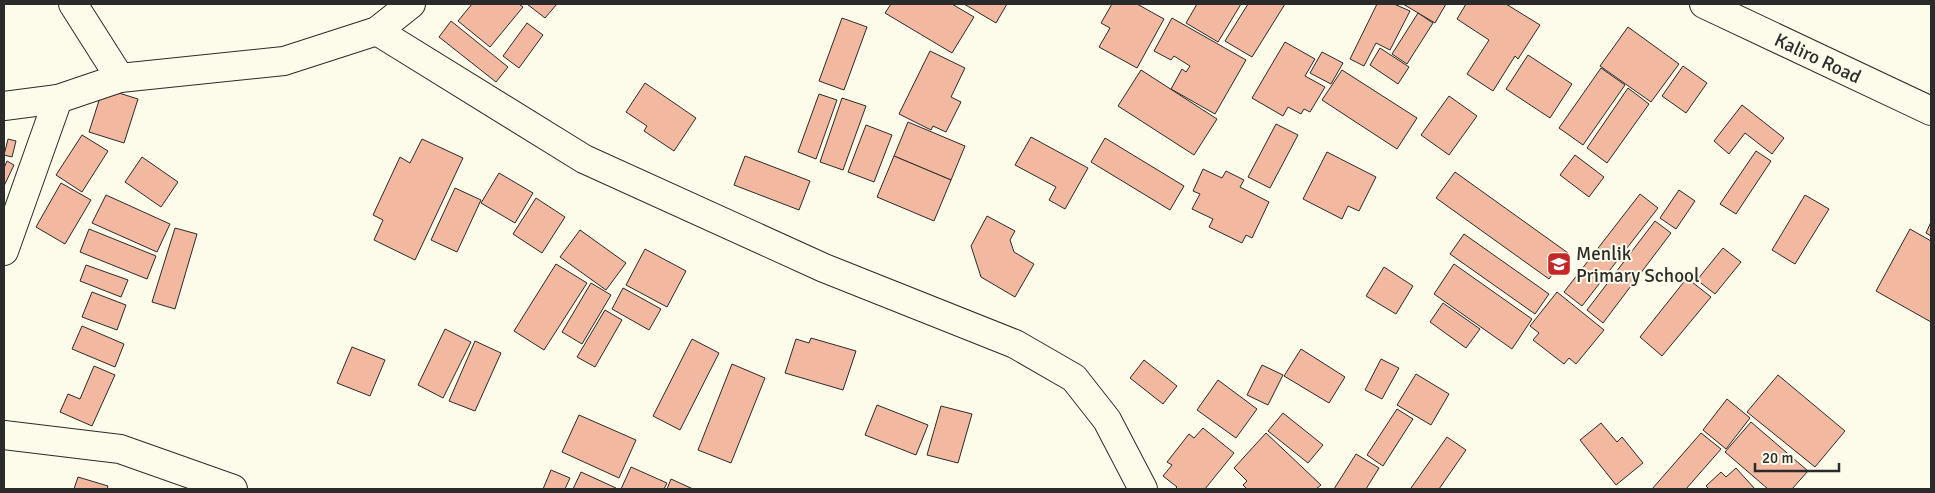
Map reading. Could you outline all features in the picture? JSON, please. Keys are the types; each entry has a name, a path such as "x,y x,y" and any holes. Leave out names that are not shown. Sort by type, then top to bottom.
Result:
{"street":[{"path":"73,4 120,78"},
{"path":"4,106 58,99 120,78 284,61 377,31 411,4"},
{"name":"Kaliro Road","path":"1704,4 1931,111"},
{"path":"377,31 584,158 824,268 1015,344 1074,378 1107,420 1142,489"},
{"path":"4,250 58,99"},
{"path":"4,435 120,449 233,489"}],"building":[{"path":"472,4 519,4 523,7 490,47 458,21"},
{"path":"527,4 557,4 545,18"},
{"path":"891,4 952,4 974,17 952,53 885,13"},
{"path":"964,4 1007,4 996,23"},
{"path":"1112,4 1137,4 1164,19 1137,68 1099,47 1110,28 1101,23"},
{"path":"1197,4 1241,4 1218,42 1186,23"},
{"path":"1248,4 1285,4 1252,57 1225,41"},
{"path":"1377,4 1394,4 1410,11 1390,50 1376,43 1364,66 1350,59"},
{"path":"1403,4 1446,4 1435,23"},
{"path":"1466,4 1506,4 1540,25 1518,59 1515,56 1493,91 1467,74 1489,40 1457,19"},
{"path":"1418,13 1433,23 1407,64 1392,54"},
{"path":"842,18 867,27 844,90 819,81"},
{"path":"1172,18 1246,60 1215,114 1171,89 1182,69 1186,72 1190,66 1174,56 1171,60 1154,51"},
{"path":"451,21 508,67 496,82 439,37"},
{"path":"527,23 543,35 519,68 503,56"},
{"path":"1628,27 1679,64 1651,102 1600,66"},
{"path":"1285,42 1315,59 1305,76 1325,87 1310,112 1304,109 1301,114 1288,107 1283,116 1252,98"},
{"path":"1380,48 1409,67 1398,84 1370,65"},
{"path":"930,51 965,68 951,97 961,102 946,132 933,126 931,130 899,114"},
{"path":"1322,52 1343,63 1331,84 1310,73"},
{"path":"1528,55 1572,84 1550,118 1506,89"},
{"path":"1683,66 1707,83 1686,113 1662,96"},
{"path":"1601,68 1625,85 1583,145 1559,128"},
{"path":"1141,70 1217,119 1194,155 1118,106"},
{"path":"1342,70 1417,118 1397,149 1322,100"},
{"path":"645,83 696,118 674,151 644,131 647,126 626,112"},
{"path":"103,88 138,99 124,143 89,132"},
{"path":"1628,88 1649,104 1607,163 1587,148"},
{"path":"819,94 837,100 816,159 798,152"},
{"path":"1449,96 1477,116 1449,155 1421,135"},
{"path":"842,98 866,106 843,170 820,162"},
{"path":"1742,105 1784,138 1772,154 1745,133 1729,154 1714,141"},
{"path":"908,122 965,146 951,180 894,156"},
{"path":"1276,124 1298,135 1270,188 1248,177"},
{"path":"866,125 892,135 874,182 848,172"},
{"path":"82,135 108,151 82,192 56,175"},
{"path":"1031,137 1088,168 1065,209 1049,200 1056,187 1015,165"},
{"path":"1105,138 1184,186 1170,210 1091,162"},
{"path":"8,139 16,141 12,157 4,155"},
{"path":"422,139 463,158 415,260 374,240 383,220 373,215 400,157 410,163"},
{"path":"1756,151 1771,161 1736,214 1720,204"},
{"path":"1327,152 1376,177 1359,211 1348,206 1342,219 1303,199"},
{"path":"1575,155 1604,177 1589,197 1560,175"},
{"path":"745,156 810,181 799,210 734,185"},
{"path":"894,156 951,180 934,221 877,197"},
{"path":"142,157 178,182 161,207 125,182"},
{"path":"7,161 14,165 4,186 4,168"},
{"path":"1203,169 1222,178 1226,171 1244,180 1240,187 1269,202 1252,238 1246,235 1242,243 1209,227 1213,219 1192,209 1200,194 1193,191"},
{"path":"1455,172 1568,253 1549,279 1436,198"},
{"path":"499,173 533,193 515,223 481,203"},
{"path":"61,183 91,200 65,244 36,227"},
{"path":"455,188 481,200 457,252 431,240"},
{"path":"1679,190 1695,201 1676,229 1660,218"},
{"path":"1640,194 1658,208 1582,306 1564,292"},
{"path":"106,195 170,224 157,252 92,223"},
{"path":"1805,195 1829,209 1795,264 1772,250"},
{"path":"536,198 565,217 542,253 513,234"},
{"path":"987,216 1015,231 1010,240 1014,252 1034,264 1015,297 981,277 971,246"},
{"path":"1655,221 1671,233 1603,323 1587,310"},
{"path":"1931,222 1931,236 1926,233"},
{"path":"175,228 197,234 175,309 152,302"},
{"path":"89,229 156,256 147,279 80,252"},
{"path":"1910,229 1931,241 1931,322 1876,291"},
{"path":"580,230 626,263 606,290 560,257"},
{"path":"1464,234 1549,294 1535,314 1450,254"},
{"path":"1723,248 1741,262 1715,294 1697,280"},
{"path":"645,249 686,271 667,307 626,285"},
{"path":"556,264 587,283 544,350 514,331"},
{"path":"1454,264 1532,319 1512,349 1434,294"},
{"path":"86,265 128,280 121,297 80,281"},
{"path":"1384,267 1413,286 1396,314 1366,296"},
{"path":"1687,278 1711,297 1662,356 1640,337"},
{"path":"591,283 611,295 582,344 562,332"},
{"path":"623,288 661,309 649,330 612,309"},
{"path":"92,292 126,305 117,330 82,317"},
{"path":"1557,292 1604,330 1576,364 1569,358 1564,364 1533,340 1539,333 1530,326"},
{"path":"1443,303 1480,329 1466,348 1430,322"},
{"path":"605,310 622,320 595,367 577,357"},
{"path":"82,326 124,344 115,367 72,349"},
{"path":"445,329 471,342 443,398 418,385"},
{"path":"811,338 856,351 843,390 785,373 796,339 809,343"},
{"path":"692,339 719,353 680,430 653,416"},
{"path":"475,341 501,353 475,411 449,401"},
{"path":"352,347 385,360 370,396 337,383"},
{"path":"1301,349 1345,377 1329,403 1284,376"},
{"path":"1381,359 1399,368 1382,399 1365,390"},
{"path":"1144,360 1177,386 1163,404 1130,378"},
{"path":"732,364 765,378 731,463 698,450"},
{"path":"1262,365 1283,375 1268,405 1247,395"},
{"path":"94,366 115,375 92,426 60,412 68,394 80,399"},
{"path":"1416,374 1449,394 1431,425 1397,405"},
{"path":"1778,375 1845,431 1815,467 1747,412"},
{"path":"1218,380 1257,409 1236,438 1197,410"},
{"path":"1727,399 1750,418 1726,449 1703,430"},
{"path":"877,405 928,425 916,455 865,435"},
{"path":"941,406 972,414 958,463 927,455"},
{"path":"1397,409 1413,419 1383,466 1367,455"},
{"path":"1283,413 1323,445 1308,463 1268,431"},
{"path":"579,415 636,440 619,478 562,452"},
{"path":"1751,422 1808,471 1792,489 1768,489 1725,452"},
{"path":"1601,423 1617,442 1622,437 1643,463 1616,485 1580,440"},
{"path":"1203,428 1234,453 1205,489 1175,489 1177,487 1163,476 1172,465 1167,462 1189,434 1194,438"},
{"path":"1266,433 1321,485 1316,489 1247,489 1243,485 1247,481 1234,468"},
{"path":"1701,433 1721,449 1686,489 1652,489"},
{"path":"1447,437 1466,450 1439,489 1411,488"},
{"path":"1356,454 1379,468 1366,489 1334,489"},
{"path":"631,467 667,483 664,489 621,489"},
{"path":"1736,468 1755,489 1709,489 1706,486 1721,472 1726,477"},
{"path":"551,470 570,478 565,489 543,489"},
{"path":"581,472 616,488 573,489"},
{"path":"78,477 108,486 107,489 74,489"},
{"path":"671,479 693,489 667,489"}],"place":[{"name":"Menlik Primary School","path":"1559,264"}]}
